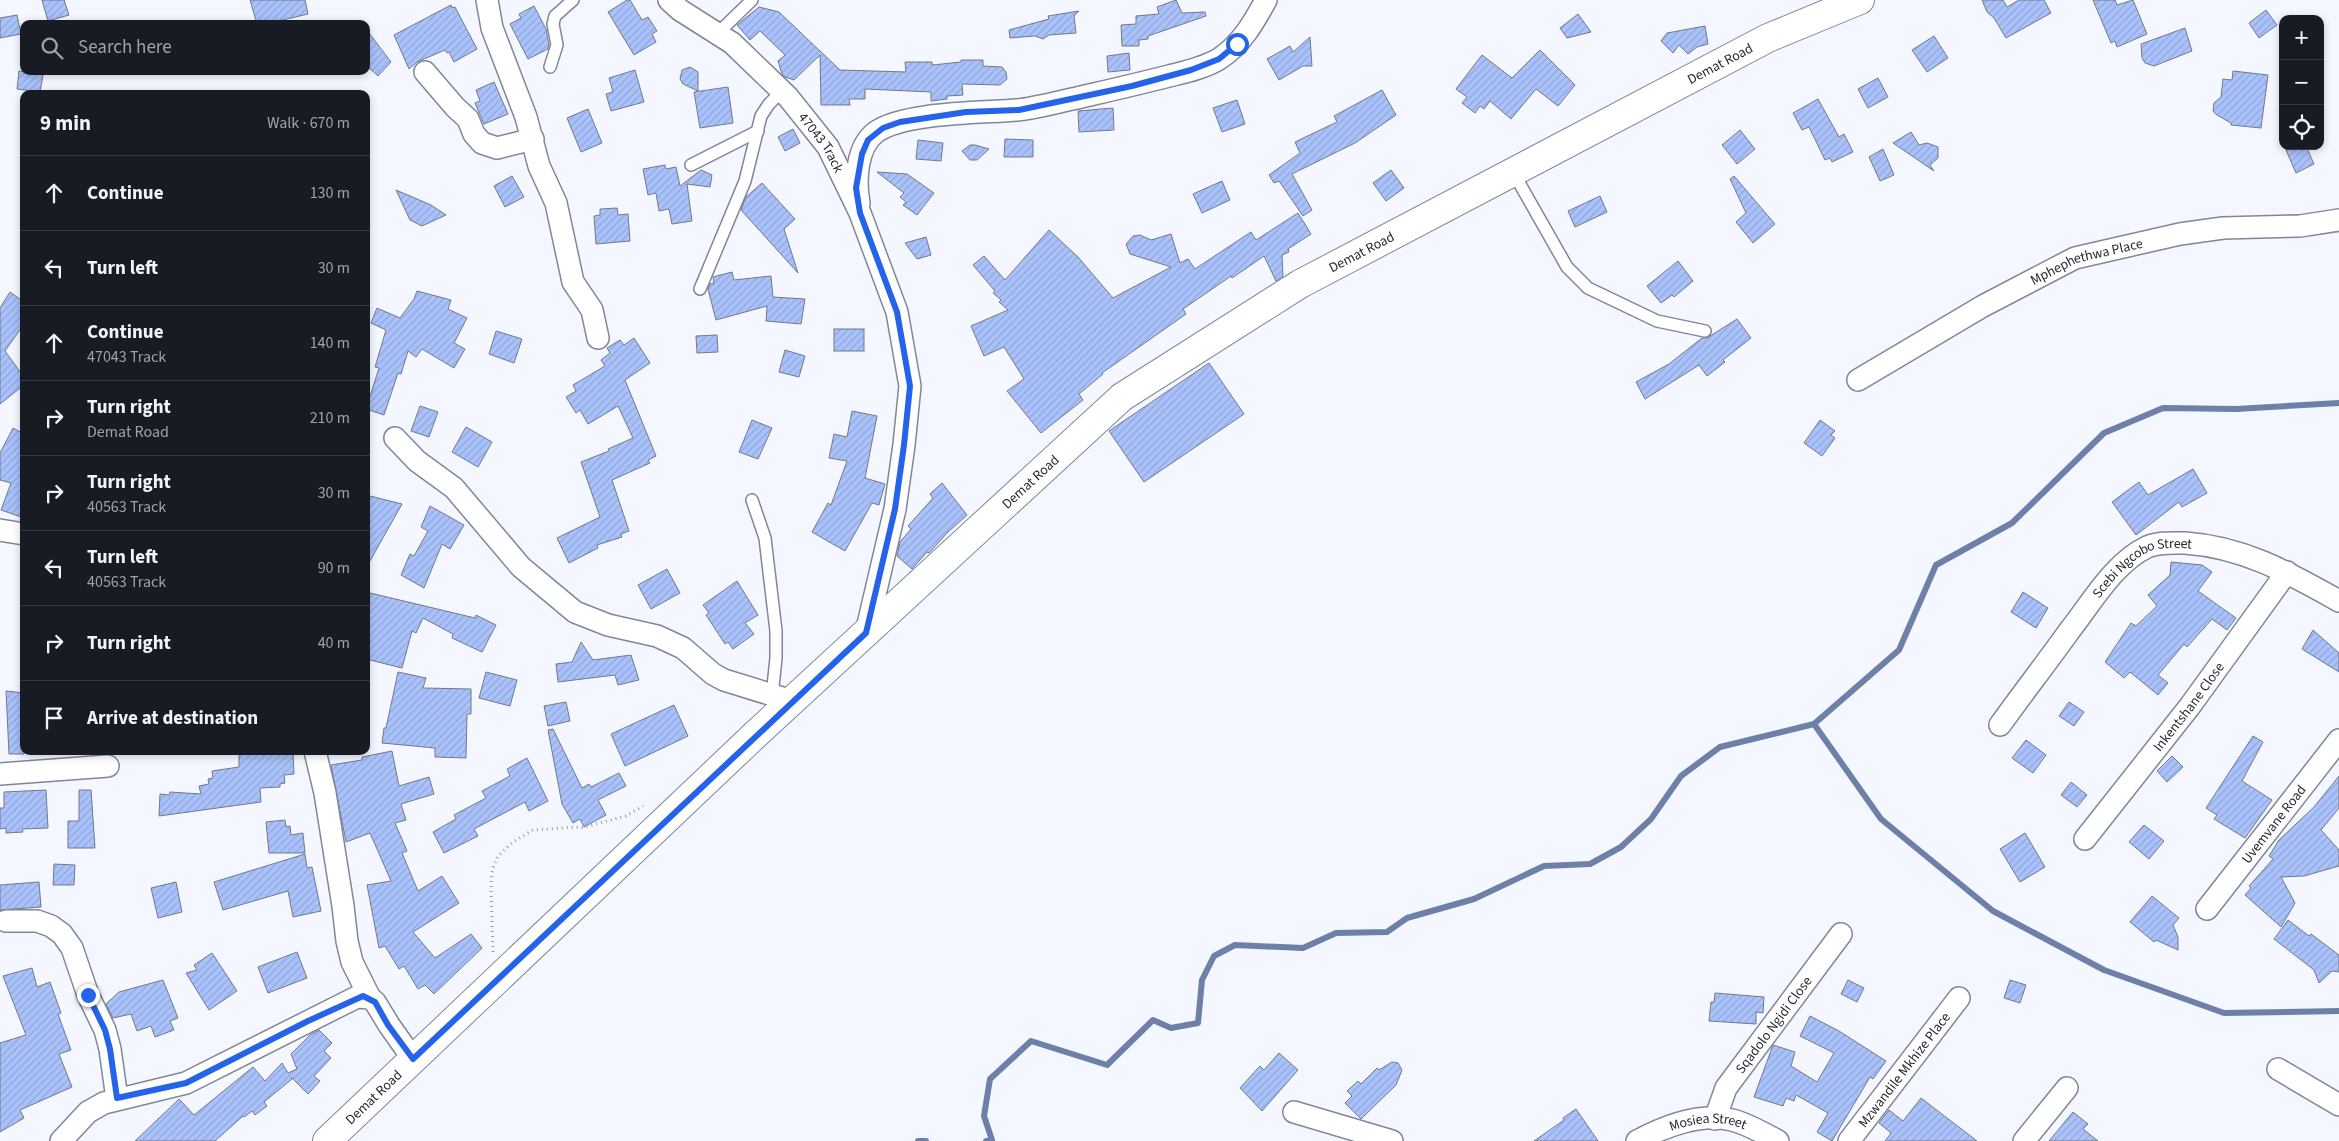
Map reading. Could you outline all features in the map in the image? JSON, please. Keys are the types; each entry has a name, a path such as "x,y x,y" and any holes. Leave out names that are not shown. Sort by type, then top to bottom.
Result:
{"street":[{"path":"487,0 492,28 534,139 540,166 556,203 573,282 592,310 598,338"},
{"name":"47043 Track","path":"669,0 680,10 732,43 782,91 828,147 860,213 897,312 910,386 895,509 866,633"},
{"path":"860,213 856,188 862,154 868,140 883,128 900,122 966,112 1019,110 1132,86 1191,70 1219,59 1237,44 1252,26 1266,0"},
{"name":"Demat Road","path":"327,1141 491,985 782,698 866,633 1122,397 1300,284 1768,38 1860,0"},
{"path":"426,72 455,107 468,119 474,134 482,143 497,148 534,139"},
{"name":"Mphephethwa Place","path":"1858,380 1983,306 2075,258 2180,234 2223,228 2300,226 2339,220"},
{"path":"395,438 417,461 460,494 521,567 575,612 608,624 657,636 683,648 724,680 782,698"},
{"path":"0,530 20,533"},
{"name":"Scebi Ngcobo Street","path":"2000,724 2105,584 2135,555 2149,546 2170,542 2204,544 2250,555 2287,572 2339,601"},
{"name":"Inkentshane Close","path":"2085,839 2190,706 2287,572"},
{"name":"Uvemvane Road","path":"2207,908 2339,740"},
{"path":"316,755 325,793 347,941 352,962 370,998 375,1002 388,1025 413,1059"},
{"path":"0,774 108,766"},
{"path":"6,921 37,921 51,926 62,934 72,948 88,995 105,1030 110,1049 117,1098"},
{"name":"Sqadolo Ngidi Close","path":"1715,1119 1726,1088 1841,934"},
{"path":"61,1141 88,1112 104,1103 117,1098 186,1083 357,997 370,998"},
{"name":"Mzwandile Mkhize Place","path":"1849,1141 1959,998"},
{"path":"2278,1069 2339,1105"},
{"path":"2024,1141 2067,1088"},
{"path":"1294,1112 1392,1141"},
{"name":"Mosiea Street","path":"1637,1141 1660,1129 1702,1119 1730,1119 1749,1126 1778,1141"}],"lane":[{"path":"550,67 557,45 553,24 554,16 573,0"},
{"path":"718,34 752,0"},
{"path":"700,289 745,181 761,116 769,104 782,91"},
{"path":"691,165 758,131"},
{"path":"1513,172 1567,267 1588,288 1657,321 1705,331"},
{"path":"752,500 765,538 776,631 776,658 782,698"}],"path":[{"path":"491,985 493,962 491,888 492,870 498,856 513,842 533,830 566,827 581,828 596,825 626,816 647,805"}],"building":[{"path":"42,0 64,0 69,15 48,20"},
{"path":"250,0 305,0 308,14 283,20 256,20"},
{"path":"630,0 642,20 648,17 657,31 652,34 656,42 634,55 608,12"},
{"path":"1176,0 1182,13 1205,12 1206,16 1148,36 1148,39 1139,40 1139,46 1122,46 1121,25 1136,24 1136,16 1159,14 1157,7"},
{"path":"1982,0 2003,0 2007,7 2019,0 2044,0 2051,13 2006,38 1994,18 1987,12"},
{"path":"2093,0 2115,0 2117,5 2133,0 2147,34 2117,47 2115,41 2111,43"},
{"path":"451,5 452,8 455,7 477,49 454,62 449,52 447,53 445,50 417,62 409,69 394,35"},
{"path":"534,6 546,29 549,45 548,49 528,59 510,24 521,18 519,14"},
{"path":"759,7 779,12 840,70 906,72 905,62 932,62 932,65 961,62 961,60 983,60 983,66 1002,67 1006,72 1007,79 1000,85 962,84 963,95 947,96 947,99 931,101 931,92 865,89 865,99 849,99 850,105 821,105 820,55 794,80 785,77 782,74 778,61 785,55 760,31 750,40 737,25"},
{"path":"2266,10 2277,25 2259,38 2249,23"},
{"path":"1079,11 1074,16 1076,33 1049,35 1043,39 1035,36 1010,38 1009,30 1049,19 1048,16"},
{"path":"1578,14 1591,32 1567,38 1560,28"},
{"path":"17,15 20,34 0,38 0,18"},
{"path":"1705,26 1708,44 1697,47 1688,54 1679,45 1673,53 1661,41 1667,33"},
{"path":"2185,28 2192,51 2154,66 2145,63 2142,58 2141,44"},
{"path":"370,34 391,62 378,76 370,69"},
{"path":"1934,36 1948,58 1927,72 1912,50"},
{"path":"1310,37 1312,66 1303,66 1279,80 1267,59 1290,46 1293,52"},
{"path":"1540,50 1575,85 1558,106 1536,89 1511,119 1490,101 1484,109 1480,106 1475,113 1462,103 1467,97 1456,89 1482,55 1512,78"},
{"path":"1129,53 1130,70 1108,72 1107,56"},
{"path":"690,67 698,72 698,91 683,84 680,79 682,70"},
{"path":"635,70 644,102 611,111 606,94 613,92 609,78"},
{"path":"19,71 20,75 43,75 40,90 17,89"},
{"path":"2233,71 2268,75 2261,128 2231,125 2231,123 2213,111 2214,103 2221,97 2223,79 2232,80"},
{"path":"1878,78 1888,97 1868,108 1858,89"},
{"path":"494,82 508,114 484,124 475,103 480,101 476,90"},
{"path":"728,87 733,123 700,128 694,92"},
{"path":"1382,90 1396,115 1355,143 1292,174 1312,210 1303,216 1279,181 1274,183 1269,175 1300,153 1295,142 1337,122 1334,116"},
{"path":"1818,99 1839,137 1844,134 1853,152 1832,162 1830,158 1825,160 1809,127 1802,130 1793,113"},
{"path":"1237,100 1245,124 1222,132 1213,108"},
{"path":"1113,108 1114,130 1079,132 1078,111"},
{"path":"588,109 602,143 581,152 567,118"},
{"path":"793,129 800,143 785,151 778,137"},
{"path":"1740,130 1755,149 1737,164 1722,145"},
{"path":"1911,132 1919,145 1927,143 1938,147 1938,158 1930,165 1934,171 1893,143"},
{"path":"1005,139 1033,140 1033,157 1004,157"},
{"path":"918,140 943,143 941,161 916,159"},
{"path":"970,145 989,149 977,160 970,160 962,151"},
{"path":"1883,149 1894,175 1880,181 1869,157"},
{"path":"2286,150 2308,150 2314,164 2296,173"},
{"path":"665,165 666,169 676,167 680,186 701,170 712,175 710,187 687,184 692,221 672,224 669,209 659,211 656,193 648,195 643,169"},
{"path":"1391,170 1404,188 1386,201 1373,183"},
{"path":"877,172 907,174 934,193 917,215 903,205 906,202 900,197 904,193"},
{"path":"512,176 524,197 505,207 494,186"},
{"path":"1734,176 1775,224 1753,243 1736,222 1746,213 1730,179"},
{"path":"1222,181 1230,200 1202,213 1193,194"},
{"path":"762,183 795,219 784,229 798,273 741,210 746,197"},
{"path":"396,190 431,205 446,215 422,226 410,220"},
{"path":"1600,196 1607,212 1575,227 1568,211"},
{"path":"617,208 618,215 628,214 630,241 596,244 594,216 600,215 600,209"},
{"path":"1298,213 1311,234 1288,249 1289,252 1282,255 1283,276 1276,281 1264,256 1232,278 1231,276 1183,309 1186,314 1102,373 1079,394 1083,400 1041,433 1007,391 1024,379 1004,347 984,356 971,326 1008,310 999,302 1001,300 993,293 995,291 973,265 984,256 1005,280 1049,230 1078,257 1113,298 1171,267 1130,254 1126,244 1133,236 1140,235 1151,240 1171,234 1180,263 1188,259 1195,269 1251,232 1256,240"},
{"path":"926,237 931,255 917,259 905,243"},
{"path":"1678,261 1693,281 1674,297 1672,295 1661,303 1647,286"},
{"path":"732,272 734,280 771,276 773,297 805,299 801,324 766,321 767,306 716,320 708,289 710,284 714,283 713,277"},
{"path":"417,291 451,300 448,309 467,318 454,343 465,349 454,368 422,349 416,357 408,351 401,374 398,373 384,415 370,410 370,396 379,368 375,367 386,330 371,323 377,308 400,318 414,299"},
{"path":"10,292 20,299 20,330 5,351 20,372 20,388 0,404 0,308"},
{"path":"1737,319 1751,338 1723,360 1725,362 1707,376 1699,365 1645,399 1636,382 1669,364 1702,338 1707,338"},
{"path":"834,329 864,329 864,351 834,351"},
{"path":"496,331 522,339 514,363 489,354"},
{"path":"717,335 718,352 697,353 696,336"},
{"path":"634,338 650,363 625,380 656,456 648,460 650,463 612,480 629,531 621,534 622,537 597,545 598,548 569,563 557,538 600,517 581,462 609,451 608,449 633,438 618,406 588,424 580,410 576,413 566,397 576,391 573,385 605,366 601,360 610,353 607,348 620,340 624,345"},
{"path":"785,350 805,356 799,377 779,372"},
{"path":"1209,363 1244,414 1144,482 1109,431"},
{"path":"420,406 438,412 429,437 411,431"},
{"path":"852,411 877,416 865,478 885,484 879,505 872,503 845,551 812,532 828,503 831,505 847,461 829,458 834,434 847,437"},
{"path":"752,420 772,428 758,459 739,452"},
{"path":"1820,420 1835,431 1831,435 1835,438 1822,456 1804,443"},
{"path":"466,427 492,442 478,467 452,452"},
{"path":"13,428 20,432 20,517 1,510 11,483 0,480 0,453"},
{"path":"2193,469 2207,493 2182,507 2179,502 2136,535 2112,502 2139,482 2148,495"},
{"path":"942,483 967,515 929,553 927,552 912,569 897,556 900,542 911,529 908,526 933,498 930,494"},
{"path":"370,496 402,504 370,561"},
{"path":"430,506 464,525 450,549 442,544 424,588 401,575 410,554 414,556 428,531 421,527"},
{"path":"2171,562 2202,565 2212,572 2198,591 2236,618 2227,630 2212,619 2187,647 2184,644 2158,675 2168,683 2158,695 2130,672 2124,678 2105,662 2131,623 2136,626 2157,606 2148,595 2170,575"},
{"path":"667,569 680,593 651,609 638,585"},
{"path":"737,581 758,615 745,623 754,634 733,649 728,642 725,644 706,615 709,613 703,605"},
{"path":"2023,592 2048,608 2036,628 2011,612"},
{"path":"370,593 475,618 476,615 496,625 482,652 452,638 453,634 423,618 416,633 412,631 402,668 370,660"},
{"path":"2313,630 2339,653 2339,672 2302,649"},
{"path":"581,642 593,660 631,655 639,680 618,685 615,675 558,682 556,664 572,662"},
{"path":"398,672 426,678 423,688 471,689 471,714 467,714 466,758 435,757 435,748 382,743"},
{"path":"486,672 517,680 510,706 479,698"},
{"path":"6,691 20,693 20,754 9,754"},
{"path":"566,702 570,721 548,726 544,706"},
{"path":"2069,702 2084,712 2074,726 2059,716"},
{"path":"674,705 688,736 625,766 611,734"},
{"path":"553,729 582,788 589,784 591,787 619,773 626,786 598,800 606,815 584,827 580,819 573,823 562,804 548,730"},
{"path":"2253,736 2263,742 2242,781 2272,800 2245,838 2214,819 2217,815 2206,808"},
{"path":"2026,740 2046,755 2033,773 2012,758"},
{"path":"392,751 399,786 429,777 434,794 401,804 406,820 395,823 407,851 402,853 418,891 442,876 459,903 413,932 435,958 471,934 482,948 434,994 425,985 418,989 404,966 399,969 385,946 379,948 367,885 391,881 370,833 346,842 331,765 362,760 362,757"},
{"path":"239,755 293,755 294,774 284,775 285,783 280,784 280,787 260,788 261,802 159,816 160,794 169,795 170,792 201,794 199,786 209,784 208,779 213,778 212,771 239,767"},
{"path":"2172,756 2183,767 2167,782 2157,771"},
{"path":"527,758 548,801 529,811 525,802 474,829 478,836 444,853 433,832 456,819 454,815 486,798 482,791 510,776 507,769"},
{"path":"2339,776 2339,808 2321,830 2339,850 2339,866 2304,876 2281,877 2295,903 2281,927 2245,895 2251,888 2249,886 2273,859 2269,856 2279,840 2314,807"},
{"path":"2071,782 2087,795 2077,807 2061,795"},
{"path":"46,790 48,828 22,829 23,832 6,833 6,828 0,829 0,808 4,808 4,792"},
{"path":"79,790 91,790 95,848 68,848 68,821 79,821"},
{"path":"285,820 286,827 290,826 291,835 303,833 305,853 269,853 266,822"},
{"path":"2144,825 2164,841 2149,859 2129,842"},
{"path":"2025,833 2045,867 2020,882 2000,849"},
{"path":"305,854 307,868 312,867 321,911 293,917 288,891 223,910 214,882"},
{"path":"54,864 75,865 74,885 53,885"},
{"path":"39,882 41,907 0,910 0,885"},
{"path":"176,882 182,912 158,918 151,888"},
{"path":"2152,896 2179,918 2173,925 2178,937 2178,950 2156,940 2154,942 2130,922"},
{"path":"2288,920 2339,955 2339,972 2332,971 2319,983 2314,970 2274,939"},
{"path":"297,952 307,978 268,993 258,967"},
{"path":"212,953 237,991 209,1010 186,973 197,970 194,965"},
{"path":"32,968 37,987 50,982 61,1013 58,1014 71,1050 59,1054 72,1087 20,1110 24,1118 0,1132 0,1043 26,1035 3,976"},
{"path":"163,980 178,1018 170,1021 174,1030 155,1037 151,1026 137,1031 131,1014 113,1018 106,1004 119,992"},
{"path":"1848,980 1864,988 1857,1002 1841,994"},
{"path":"2010,980 2026,985 2020,1003 2004,998"},
{"path":"1715,993 1764,997 1763,1013 1756,1012 1756,1024 1709,1021 1711,1002 1714,1002"},
{"path":"1810,1016 1839,1031 1886,1061 1873,1079 1870,1077 1832,1141 1817,1132 1828,1113 1796,1095 1794,1101 1786,1098 1783,1106 1754,1097 1773,1045 1795,1052 1791,1066 1817,1082 1834,1053 1800,1036"},
{"path":"319,1030 332,1043 324,1051 331,1058 314,1076 320,1081 308,1094 291,1077 292,1079 264,1102 267,1106 255,1115 252,1111 243,1116 215,1141 135,1141 179,1099 194,1115 253,1067 265,1081 282,1063 288,1073 297,1069 291,1054 310,1035"},
{"path":"1279,1053 1298,1070 1262,1111 1240,1088 1260,1066 1264,1070"},
{"path":"1392,1062 1398,1063 1402,1070 1396,1085 1361,1119 1345,1103 1352,1096 1347,1091 1358,1081 1361,1084 1377,1068 1379,1070"},
{"path":"1921,1098 1977,1141 1885,1141 1891,1133 1879,1123 1889,1110 1903,1121"},
{"path":"1576,1109 1598,1141 1534,1141 1564,1120 1563,1118"},
{"path":"2073,1112 2088,1124 2083,1129 2098,1141 2049,1141"}],"waterway":[{"path":"986,1141 992,1140 984,1116 990,1079 1031,1041 1107,1065 1153,1020 1171,1028 1198,1023 1202,980 1214,956 1235,945 1303,948 1336,933 1387,932 1407,918 1474,899 1544,866 1590,864 1621,847 1651,819 1681,776 1720,747 1814,724 1899,650 1936,565 2012,523 2104,433 2163,408 2236,409 2339,403"},
{"path":"1814,724 1881,819 1993,911 2104,970 2224,1013 2339,1011"},
{"path":"918,1141 926,1141"}],"route":[{"path":"88,995 105,1030 110,1049 117,1098 186,1083 308,1021 357,997 363,996 375,1002 388,1025 413,1059 757,733 866,633 895,509 910,386 897,312 860,213 856,188 862,154 868,140 883,128 900,122 966,112 1019,110 1132,86 1191,70 1219,59 1237,44"}]}
